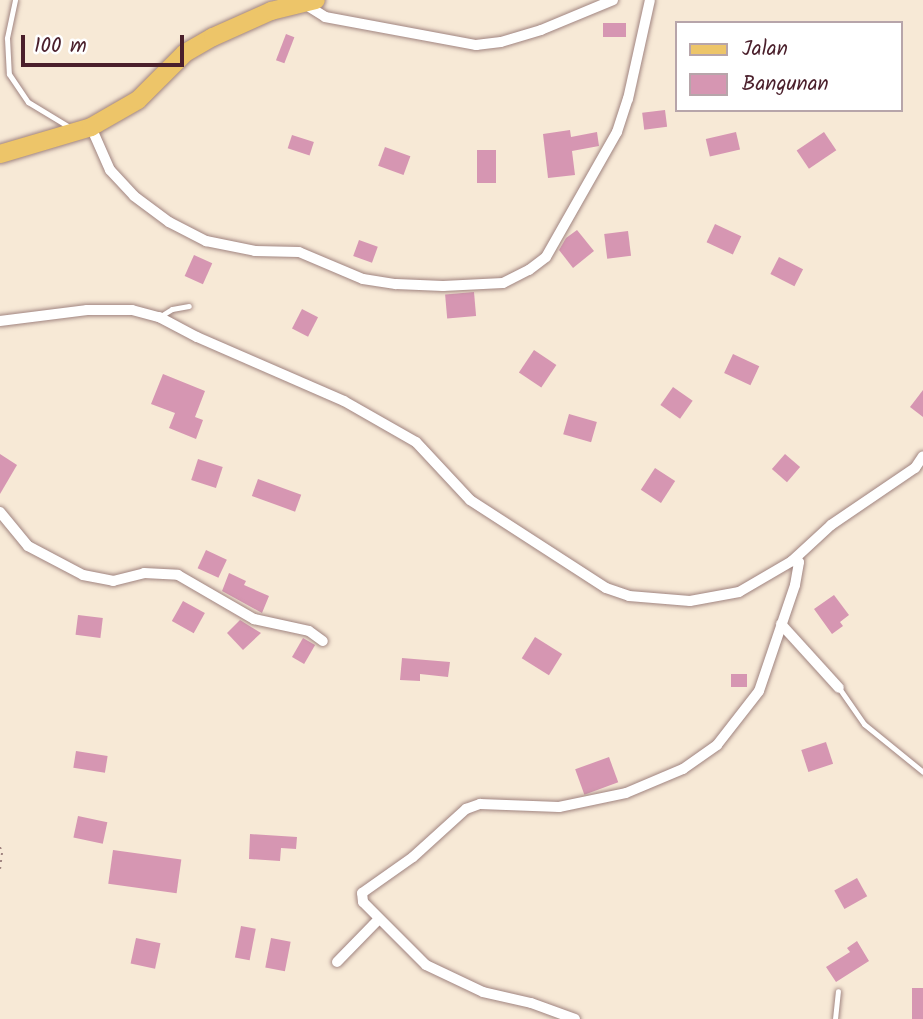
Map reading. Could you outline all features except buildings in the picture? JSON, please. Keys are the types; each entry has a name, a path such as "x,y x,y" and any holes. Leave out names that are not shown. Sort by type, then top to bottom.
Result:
{"main road":[{"path":"0,154 84,129 138,100 185,53 271,10 310,1"}],"street":[{"path":"310,1 325,17 476,45 501,42 541,30 613,0"},
{"path":"84,129 110,170 134,196 169,222 206,241 255,251 299,252 363,279 396,284 443,286 503,283 529,270 546,257 617,132 628,99 650,0"},
{"path":"0,321 87,310 132,310 159,317 197,337 344,401 416,442 470,500 606,588 642,597 690,601 718,598 739,592 792,561 831,525 915,468 923,456"},
{"path":"0,512 28,546 83,575 113,581 144,573 178,575 254,620 309,631 323,640"},
{"path":"575,1019 531,1003 483,992 426,965 363,902 362,893 414,857 466,809 480,804 559,807 626,793 683,768 717,745 760,691 799,570 799,562 792,561"},
{"path":"781,624 839,688"},
{"path":"337,962 379,919"}],"lane":[{"path":"15,0 7,38 9,74 15,86 28,102 84,129"},
{"path":"159,317 172,309 190,306"},
{"path":"839,688 864,724 923,772"},
{"path":"835,1019 838,991"}],"path":[{"path":"0,847 0,869"}]}
